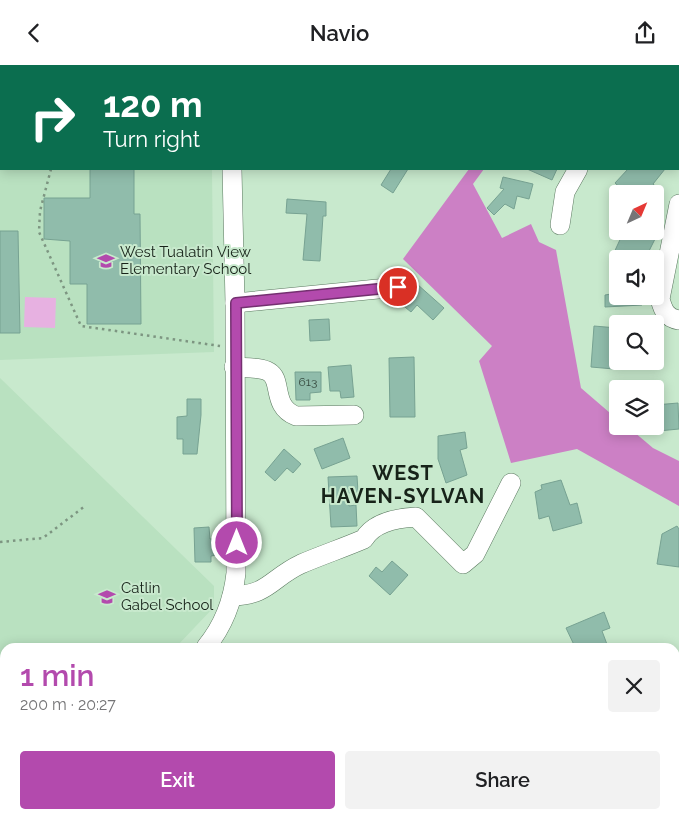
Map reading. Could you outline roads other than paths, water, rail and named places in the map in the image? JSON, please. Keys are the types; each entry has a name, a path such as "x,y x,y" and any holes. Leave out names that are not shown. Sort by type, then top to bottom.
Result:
{"street":[{"path":"209,643 224,621 232,596 237,543 234,367 236,303 232,170"},
{"path":"560,225 565,192 569,181 577,170"},
{"path":"679,204 660,299 663,311 671,318 679,320"},
{"path":"236,303 398,287"},
{"path":"234,367 267,370 273,375 277,393 285,409 296,416 354,415"},
{"path":"232,596 251,595 260,592 300,565 364,539 369,531 397,518 416,517 462,564 475,554 511,483"}],"place":[{"name":"West Tualatin View Elementary School","path":"106,261"},
{"name":"Catlin Gabel School","path":"107,597"}],"district":[{"name":"WEST HAVEN-SYLVAN","path":"403,484"}]}
